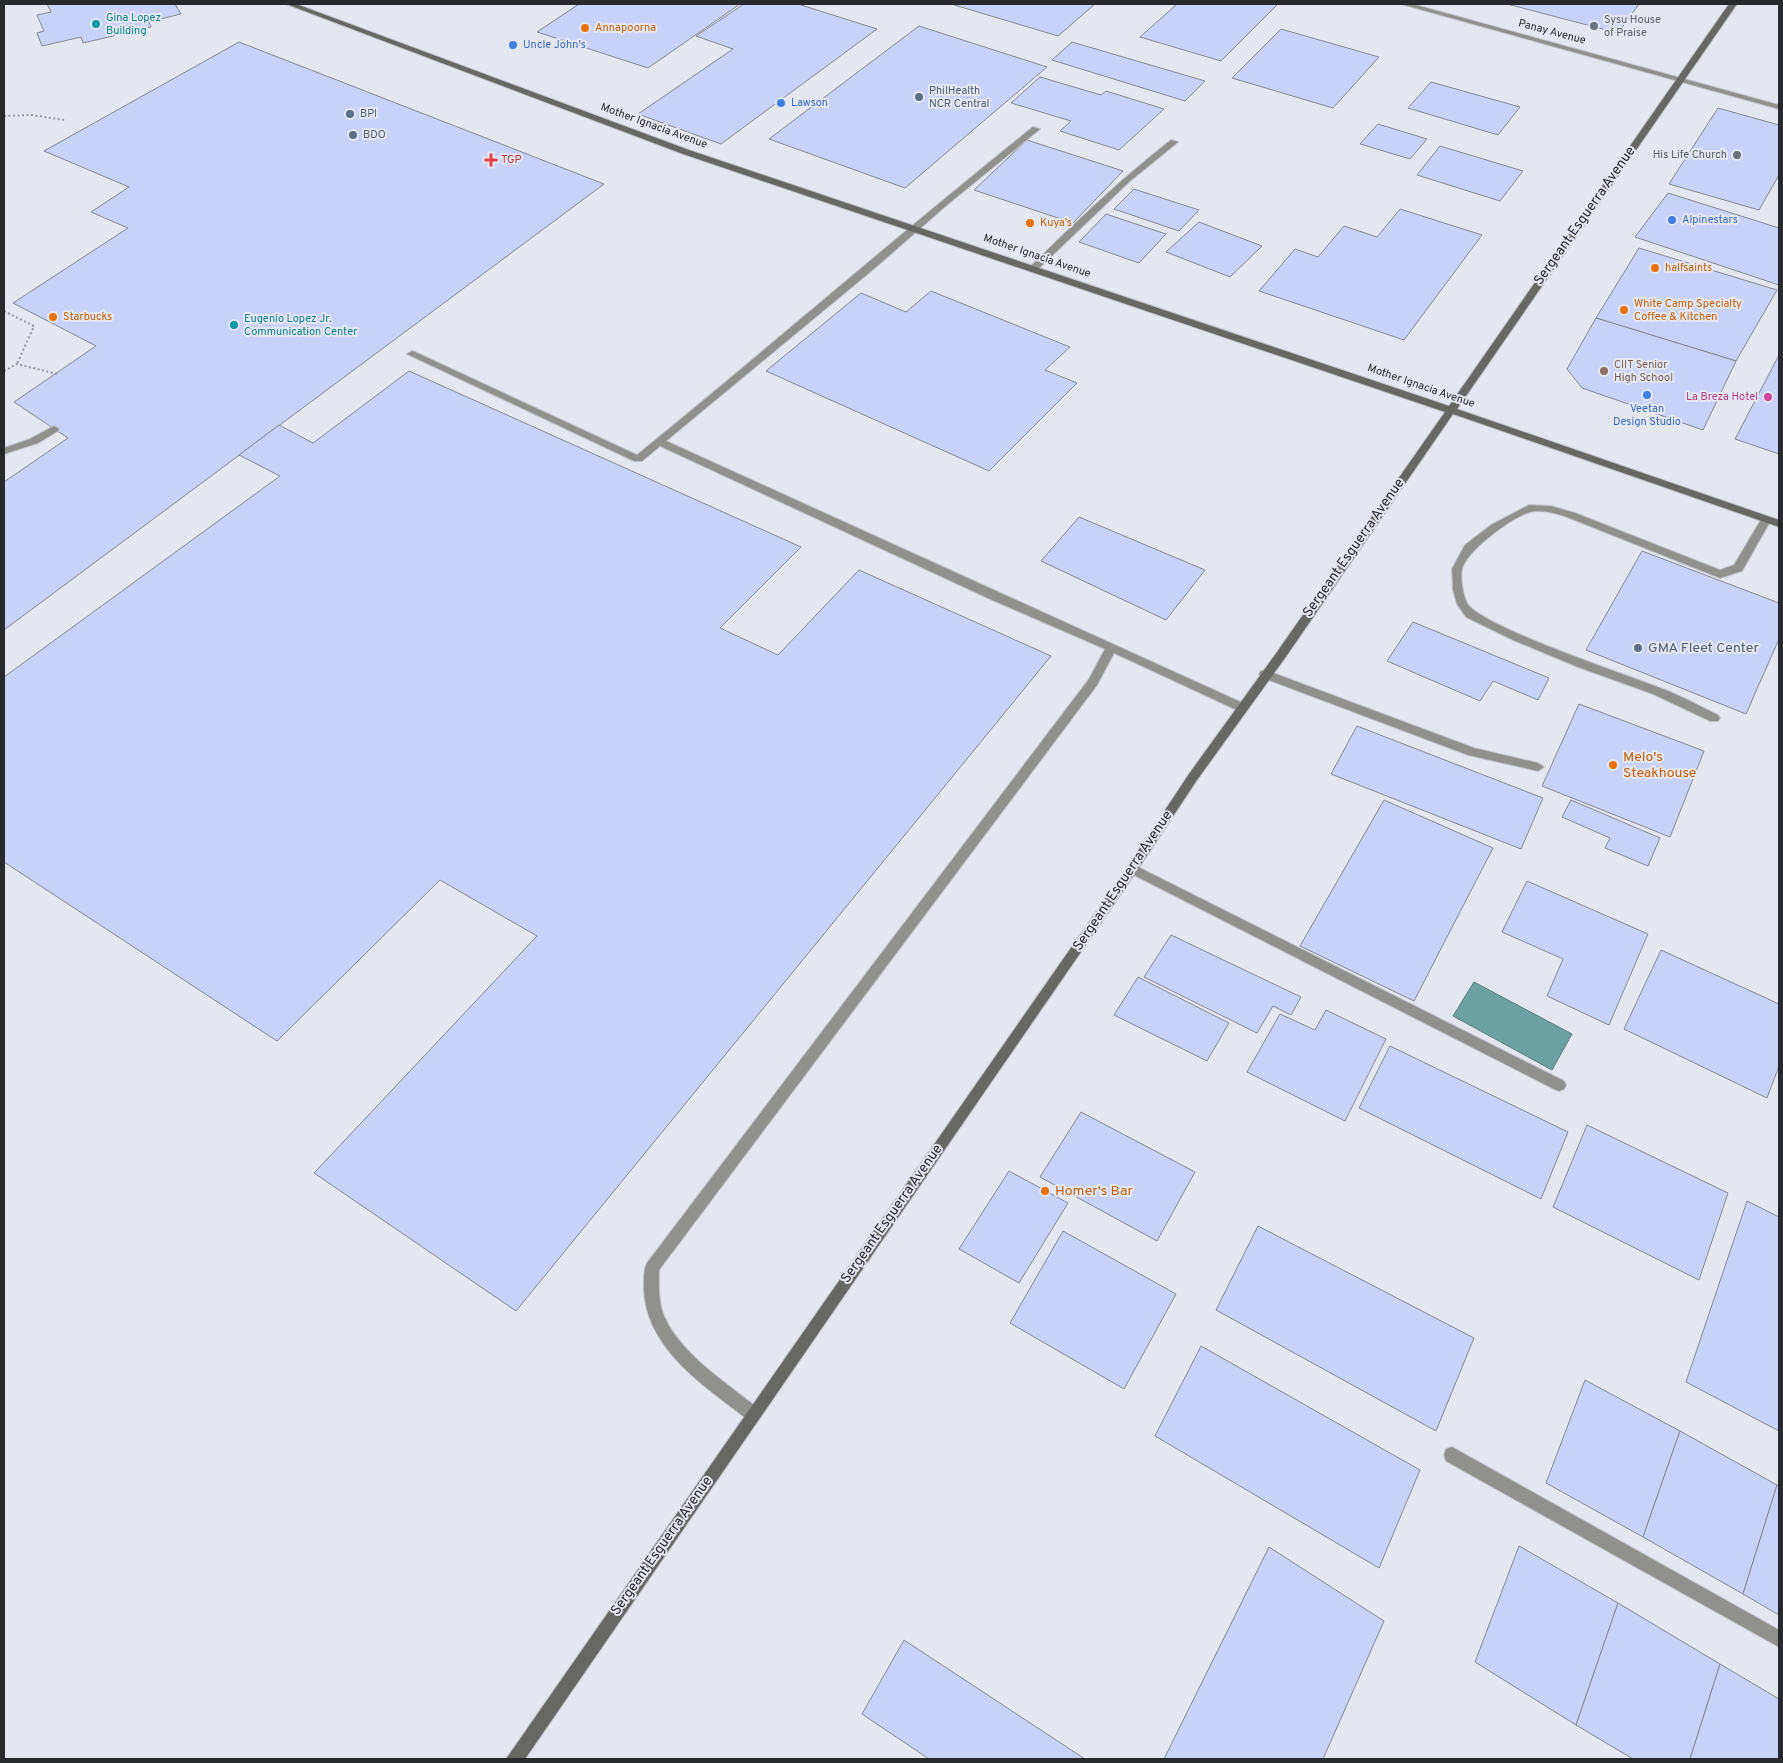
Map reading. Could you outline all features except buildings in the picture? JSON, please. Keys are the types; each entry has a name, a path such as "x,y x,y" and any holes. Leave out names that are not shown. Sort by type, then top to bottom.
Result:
{"street":[{"name":"Mother Ignacia Avenue","path":"290,4 686,152 1034,268 1779,524"},
{"name":"Panay Avenue","path":"1405,4 1779,107"},
{"name":"Sergeant Esguerra Avenue","path":"515,1759 1132,869 1193,776 1243,708 1733,4"},
{"path":"412,354 638,459 1036,129"},
{"path":"1034,268 1100,204 1174,142"},
{"path":"4,451 34,441 54,429"},
{"path":"659,442 1243,708"},
{"path":"1714,718 1657,691 1582,664 1517,637 1470,614 1462,604 1458,590 1457,569 1470,548 1495,527 1528,508 1551,509 1720,574 1738,568 1766,520"},
{"path":"753,1414 688,1361 660,1323 651,1292 652,1268 1094,682 1112,647"},
{"path":"1265,674 1472,752 1538,767"},
{"path":"1132,869 1559,1086"},
{"path":"1452,1455 1779,1639"}],"path":[{"path":"4,116 31,115 65,120"},
{"path":"4,311 34,326 17,364 4,371"},
{"path":"17,364 57,374"}],"shaded area":[{"path":"1474,982 1572,1034 1552,1070 1453,1016"}],"place":[{"name":"Gina Lopez Building","path":"96,24"},
{"name":"Sysu House of Praise","path":"1594,26"},
{"name":"Annapoorna","path":"585,28"},
{"name":"Uncle John's","path":"513,45"},
{"name":"PhilHealth NCR Central","path":"919,97"},
{"name":"Lawson","path":"781,103"},
{"name":"BPI","path":"350,114"},
{"name":"BDO","path":"353,135"},
{"name":"His Life Church","path":"1737,155"},
{"name":"TGP","path":"491,160"},
{"name":"Alpinestars","path":"1672,220"},
{"name":"Kuya’s","path":"1030,223"},
{"name":"halfsaints","path":"1655,268"},
{"name":"White Camp Specialty Coffee & Kitchen","path":"1624,310"},
{"name":"Starbucks","path":"53,317"},
{"name":"Eugenio Lopez Jr. Communication Center","path":"234,325"},
{"name":"CIIT Senior High School","path":"1604,371"},
{"name":"Veetan Design Studio","path":"1647,395"},
{"name":"La Breza Hotel","path":"1768,397"},
{"name":"GMA Fleet Center","path":"1638,648"},
{"name":"Melo's Steakhouse","path":"1613,765"},
{"name":"Homer's Bar","path":"1045,1191"}]}
